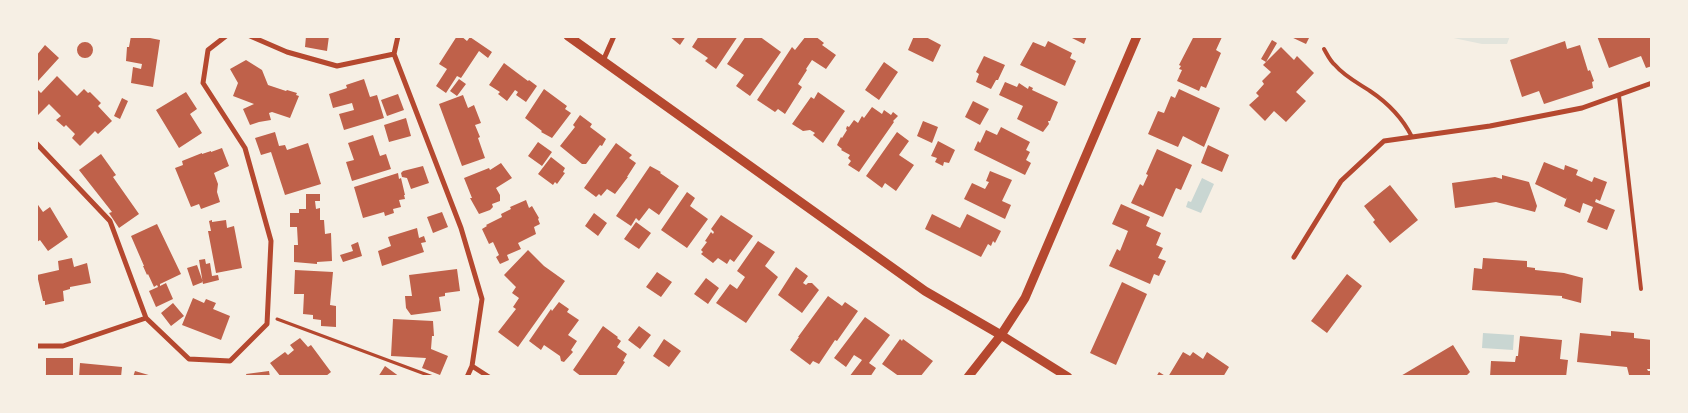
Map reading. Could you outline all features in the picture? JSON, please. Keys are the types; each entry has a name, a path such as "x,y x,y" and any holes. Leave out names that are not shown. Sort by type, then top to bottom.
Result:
{"street":[{"path":"36,144 110,221 146,318 189,359 230,361 267,324 271,241 245,148 203,83 208,50 226,36"},
{"path":"250,36 287,52 337,66 394,54"},
{"path":"398,36 394,54 461,228 482,299 472,366 467,377"},
{"path":"568,36 925,291 1068,377"},
{"path":"603,61 614,36"},
{"path":"968,377 1001,335 1025,298 1137,36"},
{"path":"1294,257 1341,181 1384,141 1490,126 1573,110 1619,96 1652,83"},
{"path":"36,346 63,346 146,318"},
{"path":"472,366 489,377"}],"lane":[{"path":"1324,49 1340,71 1395,111 1405,122 1412,137"},
{"path":"1619,96 1641,289"}],"path":[{"path":"267,315 433,377"}],"shaded area":[{"path":"1444,36 1510,36 1507,44 1482,44"},
{"path":"1202,178 1214,184 1201,213 1186,207 1188,201 1191,202"},
{"path":"1483,333 1514,335 1513,350 1482,348"}],"building":[{"path":"131,36 151,36 150,38 160,40 153,87 131,83 133,67 141,69 142,64 126,61 127,47 129,47"},
{"path":"306,36 329,36 327,51 305,47"},
{"path":"457,36 461,36 467,41 470,37 492,52 488,58 479,51 461,78 457,76 446,93 436,86 447,69 439,64"},
{"path":"669,36 686,36 680,45"},
{"path":"699,36 738,36 716,69 705,61 708,58 692,47"},
{"path":"746,36 759,36 781,52 750,96 736,86 744,75 727,64"},
{"path":"806,36 815,36 824,43 822,45 836,55 826,69 812,60 798,84 802,87 785,114 778,109 775,112 757,100 792,47 795,50"},
{"path":"914,36 924,36 941,45 933,62 908,50"},
{"path":"1068,36 1087,36 1084,44"},
{"path":"1194,36 1222,37 1216,50 1221,53 1206,88 1201,86 1199,91 1177,81 1182,70 1179,69 1181,66 1179,65"},
{"path":"1289,36 1310,36 1306,44"},
{"path":"1597,36 1652,36 1652,66 1646,68 1641,56 1609,68"},
{"path":"1272,40 1277,43 1266,62 1261,59"},
{"path":"1048,41 1072,53 1070,58 1076,61 1065,86 1020,65 1033,42 1045,47"},
{"path":"1565,41 1567,49 1580,45 1588,71 1590,70 1594,81 1592,82 1593,88 1544,104 1539,91 1522,97 1510,60"},
{"path":"85,42 91,44 93,50 91,56 85,58 79,56 77,50 79,44"},
{"path":"45,45 59,58 38,81 36,79 36,56"},
{"path":"1281,47 1294,60 1297,56 1314,73 1296,92 1306,101 1286,122 1274,111 1265,121 1249,105 1259,96 1256,93 1264,84 1262,81 1271,72 1263,65"},
{"path":"984,56 1005,65 998,80 996,80 991,89 976,82 979,74 976,72"},
{"path":"246,60 262,70 268,85 297,93 296,95 299,96 290,118 272,112 269,113 271,120 250,125 243,109 254,104 233,96 238,83 230,69"},
{"path":"884,62 898,72 879,100 865,90"},
{"path":"504,63 537,86 526,102 516,95 518,92 515,90 507,101 498,94 500,92 489,85"},
{"path":"57,76 77,96 84,89 88,93 90,92 101,103 98,106 112,121 98,134 95,131 80,146 72,138 75,134 66,125 64,127 56,120 61,116 49,104 36,117 36,88 41,93"},
{"path":"364,79 370,97 377,95 384,118 344,130 339,114 354,110 352,103 333,108 329,94 347,88 346,85"},
{"path":"459,79 466,84 457,96 450,91"},
{"path":"1005,82 1017,87 1019,83 1028,89 1029,86 1033,88 1032,90 1058,102 1050,121 1048,121 1049,124 1043,132 1017,119 1023,106 999,95"},
{"path":"544,89 567,106 565,109 571,113 552,138 541,132 525,118"},
{"path":"1179,89 1220,108 1204,147 1183,136 1178,147 1148,134 1158,111 1164,113 1171,96 1175,98"},
{"path":"186,92 197,109 190,114 202,133 179,148 156,110"},
{"path":"818,92 845,111 823,143 813,135 815,133 810,130 803,131 792,124 811,97 814,99"},
{"path":"398,94 404,110 387,116 381,100"},
{"path":"463,95 468,108 474,105 481,123 475,125 485,158 462,166 439,104"},
{"path":"122,98 128,101 120,119 114,116"},
{"path":"973,101 989,109 980,125 965,117"},
{"path":"872,107 882,114 884,110 891,115 893,112 898,116 859,172 848,165 851,161 848,158 850,155 841,150 837,145 847,130 847,126 849,127 854,120 858,123 862,116 864,118"},
{"path":"580,115 592,124 590,127 606,139 586,164 582,164 560,146 575,127 573,125"},
{"path":"406,118 411,136 389,142 384,125"},
{"path":"923,121 938,127 932,143 917,136"},
{"path":"1001,127 1030,142 1026,150 1030,152 1026,160 1031,163 1025,175 974,150 978,141 980,143 986,130 997,135"},
{"path":"275,132 279,146 285,145 287,150 308,143 321,184 285,195 271,152 261,155 255,138"},
{"path":"897,132 909,141 899,155 914,165 896,191 885,183 882,188 866,176"},
{"path":"373,135 380,156 386,154 391,169 352,181 346,162 354,160 348,143"},
{"path":"938,141 955,150 949,163 944,162 943,166 935,162 937,158 931,156"},
{"path":"538,142 552,152 542,166 528,156"},
{"path":"616,143 632,155 629,158 636,163 615,194 607,189 601,196 599,194 596,197 584,188"},
{"path":"1208,145 1229,155 1222,172 1201,163"},
{"path":"222,148 229,166 214,173 218,184 217,192 220,202 201,209 199,204 191,207 175,168 183,165 182,161"},
{"path":"1157,149 1192,165 1181,190 1176,188 1163,217 1131,203 1140,184 1143,186"},
{"path":"101,154 116,175 113,177 139,214 119,228 109,213 112,212 79,170"},
{"path":"551,157 565,168 563,172 565,173 557,184 555,182 553,185 538,174"},
{"path":"1544,162 1564,170 1565,165 1578,170 1576,175 1592,182 1594,177 1607,182 1600,201 1596,199 1595,202 1615,210 1607,230 1587,222 1593,207 1583,203 1580,213 1564,206 1567,197 1566,199 1535,184"},
{"path":"501,163 512,178 496,188 500,195 500,201 492,204 493,207 490,210 479,214 470,198 472,198 464,178 489,168 490,170"},
{"path":"423,166 429,183 411,189 407,178 402,177 401,173"},
{"path":"650,166 679,186 659,215 649,208 639,221 636,218 631,226 616,216"},
{"path":"990,171 1012,180 1002,201 1011,205 1005,219 964,199 972,183 985,189 989,182 986,181"},
{"path":"398,173 405,195 405,199 399,200 401,207 393,209 394,213 385,216 384,212 363,218 354,187"},
{"path":"1502,175 1529,182 1537,206 1535,212 1496,202 1455,208 1452,183 1495,177 1502,179"},
{"path":"1390,185 1418,220 1390,243 1373,222 1375,220 1364,206"},
{"path":"687,192 695,198 690,206 708,219 687,248 661,230"},
{"path":"306,194 320,194 320,201 315,201 316,209 320,208 320,220 324,220 325,234 331,233 332,261 317,262 317,264 294,262 294,245 298,245 297,227 290,227 290,213 299,213 299,209 306,209"},
{"path":"526,200 529,208 532,206 539,218 540,224 534,227 536,234 518,243 521,249 507,255 509,260 500,264 496,257 499,255 493,242 489,244 482,229 502,217 501,214 511,209 510,207"},
{"path":"36,202 43,212 50,207 68,237 48,251 40,240 36,241"},
{"path":"1121,204 1150,217 1146,226 1161,233 1156,245 1163,248 1158,258 1166,261 1159,276 1154,274 1150,284 1109,266 1117,249 1120,251 1128,231 1112,224"},
{"path":"442,212 448,227 433,233 427,217"},
{"path":"594,213 607,223 598,236 585,226"},
{"path":"932,214 960,228 967,214 1001,231 995,243 993,241 991,246 988,244 981,257 925,229"},
{"path":"721,215 753,236 734,262 730,259 727,264 718,258 713,263 701,254 703,252 701,250 707,242 705,241 711,232 713,234 714,232 711,229"},
{"path":"212,220 212,222 226,220 227,228 234,226 242,268 216,273 208,231 211,231 209,221"},
{"path":"636,222 651,233 639,249 624,239"},
{"path":"157,224 181,274 160,284 160,286 166,283 173,299 156,307 149,291 158,287 157,285 154,287 147,275 131,236"},
{"path":"417,228 419,238 424,236 426,242 421,243 424,252 382,266 378,251 391,246 388,237"},
{"path":"758,241 775,252 765,266 778,277 746,323 716,303 730,284 737,289 745,277 737,271"},
{"path":"358,242 362,256 343,262 340,255 353,251 351,245"},
{"path":"528,250 544,266 565,281 518,347 498,332 516,309 513,307 519,298 512,293 516,287 504,275"},
{"path":"72,258 74,267 87,263 91,283 70,287 70,289 63,291 64,301 45,305 37,275 59,270 58,261"},
{"path":"1483,258 1527,261 1527,267 1535,268 1535,270 1564,273 1583,278 1581,303 1562,298 1562,296 1472,290 1474,268 1482,269"},
{"path":"205,259 206,264 210,263 212,276 218,275 219,280 203,284 199,260"},
{"path":"197,265 203,282 193,286 187,268"},
{"path":"796,267 808,276 803,283 806,285 812,283 819,290 802,313 778,295"},
{"path":"457,269 460,291 445,293 445,296 439,297 441,311 411,315 406,308 405,296 412,296 409,275"},
{"path":"295,270 333,272 330,305 336,306 336,327 321,326 321,320 313,319 313,315 303,314 304,294 294,294"},
{"path":"657,272 672,282 661,297 646,287"},
{"path":"1347,274 1362,286 1327,333 1311,321"},
{"path":"706,278 719,288 708,304 694,294"},
{"path":"1122,282 1147,294 1116,365 1090,353"},
{"path":"828,296 842,306 845,302 858,311 819,364 813,361 810,365 790,350"},
{"path":"193,298 204,303 206,299 216,303 213,309 230,316 221,340 182,325"},
{"path":"559,302 569,309 567,312 579,320 568,335 577,341 571,350 573,352 564,362 561,361 560,356 544,345 541,350 529,341 551,309 552,311"},
{"path":"173,303 184,316 171,326 161,313"},
{"path":"865,317 890,335 869,363 876,368 870,377 849,377 862,360 854,355 846,367 834,358"},
{"path":"393,319 433,321 434,336 432,336 431,349 448,356 440,375 422,368 426,358 391,356"},
{"path":"603,326 621,341 617,347 627,354 623,361 625,362 615,377 582,377 573,370"},
{"path":"639,326 651,335 640,349 628,340"},
{"path":"1611,331 1634,333 1634,338 1652,340 1652,369 1647,369 1652,371 1652,377 1624,377 1629,375 1627,367 1577,362 1580,333 1611,336"},
{"path":"1520,336 1562,340 1560,359 1568,360 1566,377 1490,377 1491,361 1515,362 1516,356 1518,356"},
{"path":"300,338 308,347 311,345 331,372 326,377 281,377 270,363 285,352 288,355 294,350 290,345"},
{"path":"664,339 681,351 669,367 653,356"},
{"path":"900,339 902,341 903,339 933,361 920,377 900,377 882,364"},
{"path":"1453,345 1470,372 1465,377 1399,377"},
{"path":"1183,352 1190,356 1193,352 1203,359 1207,352 1229,367 1223,377 1168,377"},
{"path":"46,358 73,358 73,377 46,377"},
{"path":"80,363 122,367 121,377 79,377"},
{"path":"385,366 400,377 378,377"},
{"path":"135,371 152,376 152,377 133,377"},
{"path":"269,371 270,377 247,377 246,374"},
{"path":"1159,372 1167,377 1156,377"}]}
